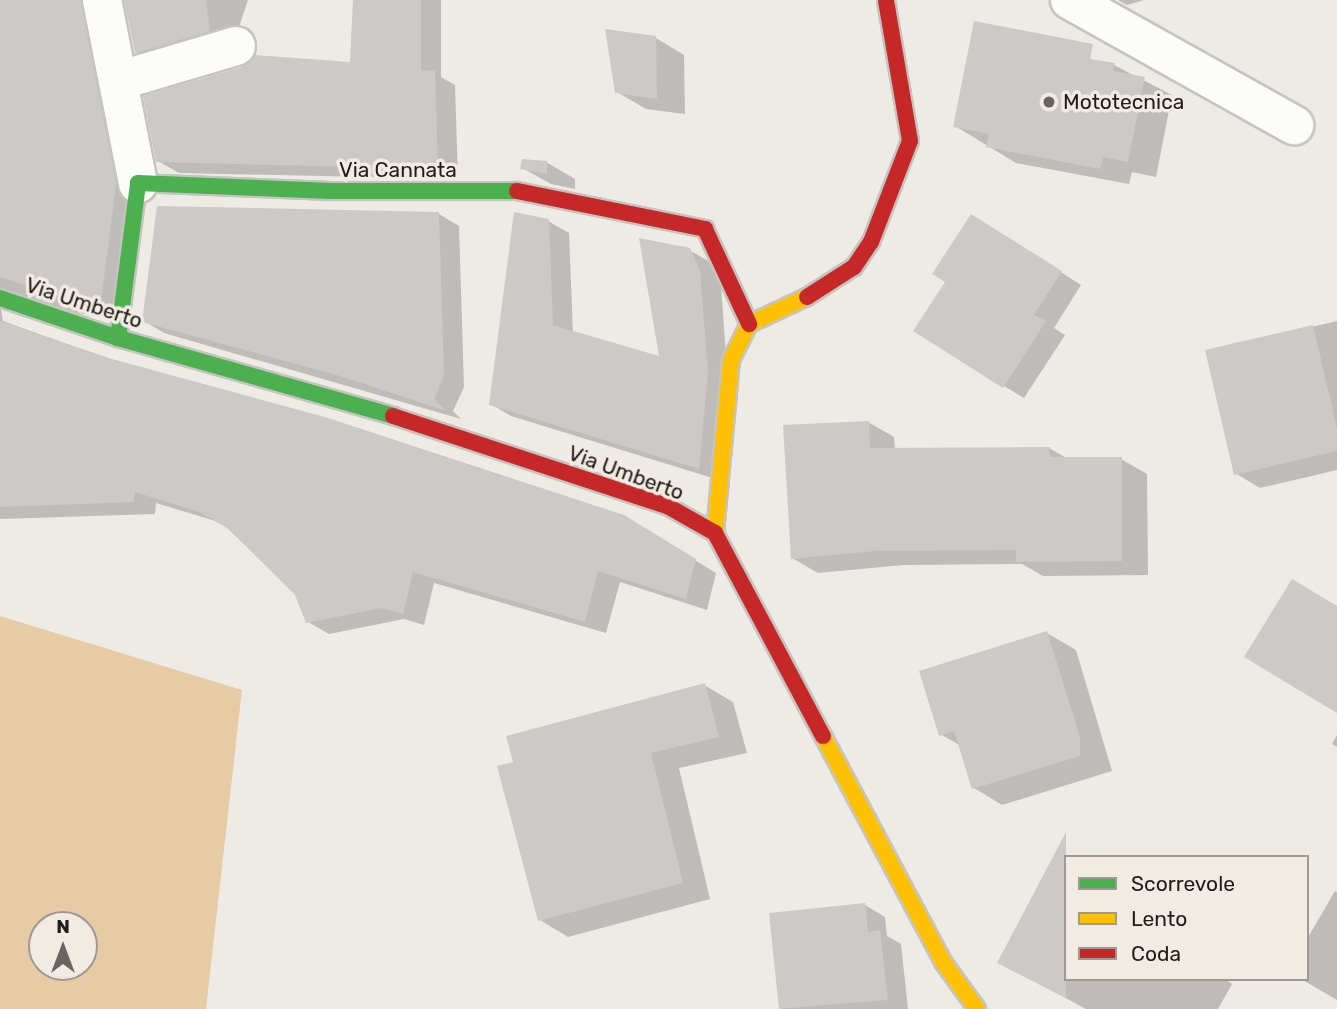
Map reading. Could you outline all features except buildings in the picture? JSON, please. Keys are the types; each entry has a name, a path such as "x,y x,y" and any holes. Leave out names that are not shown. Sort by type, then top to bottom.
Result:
{"street":[{"path":"102,0 138,183 118,338"},
{"path":"886,0 910,141 871,242 854,267 816,293 749,324 731,360 715,533 943,962 977,1009"},
{"path":"1070,0 1294,125"},
{"path":"118,81 236,46"},
{"name":"Via Cannata","path":"138,183 330,191 514,190 705,229 749,324"},
{"name":"Via Umberto","path":"0,298 118,338 347,401 669,507 715,533"}],"shaded area":[{"path":"0,616 242,690 206,1009 0,1009"}],"traffic: fast":[{"path":"118,338 138,183 330,191 517,191"},
{"path":"0,298 118,338 393,416"}],"traffic: slow":[{"path":"715,533 731,360 749,324 807,297"},
{"path":"823,736 943,962 977,1009"}],"traffic: jam":[{"path":"807,297 854,267 871,242 910,141 886,0"},
{"path":"517,191 705,229 749,324"},
{"path":"393,416 669,507 715,533 823,736"}],"place":[{"name":"Mototecnica","path":"1049,102"}]}
